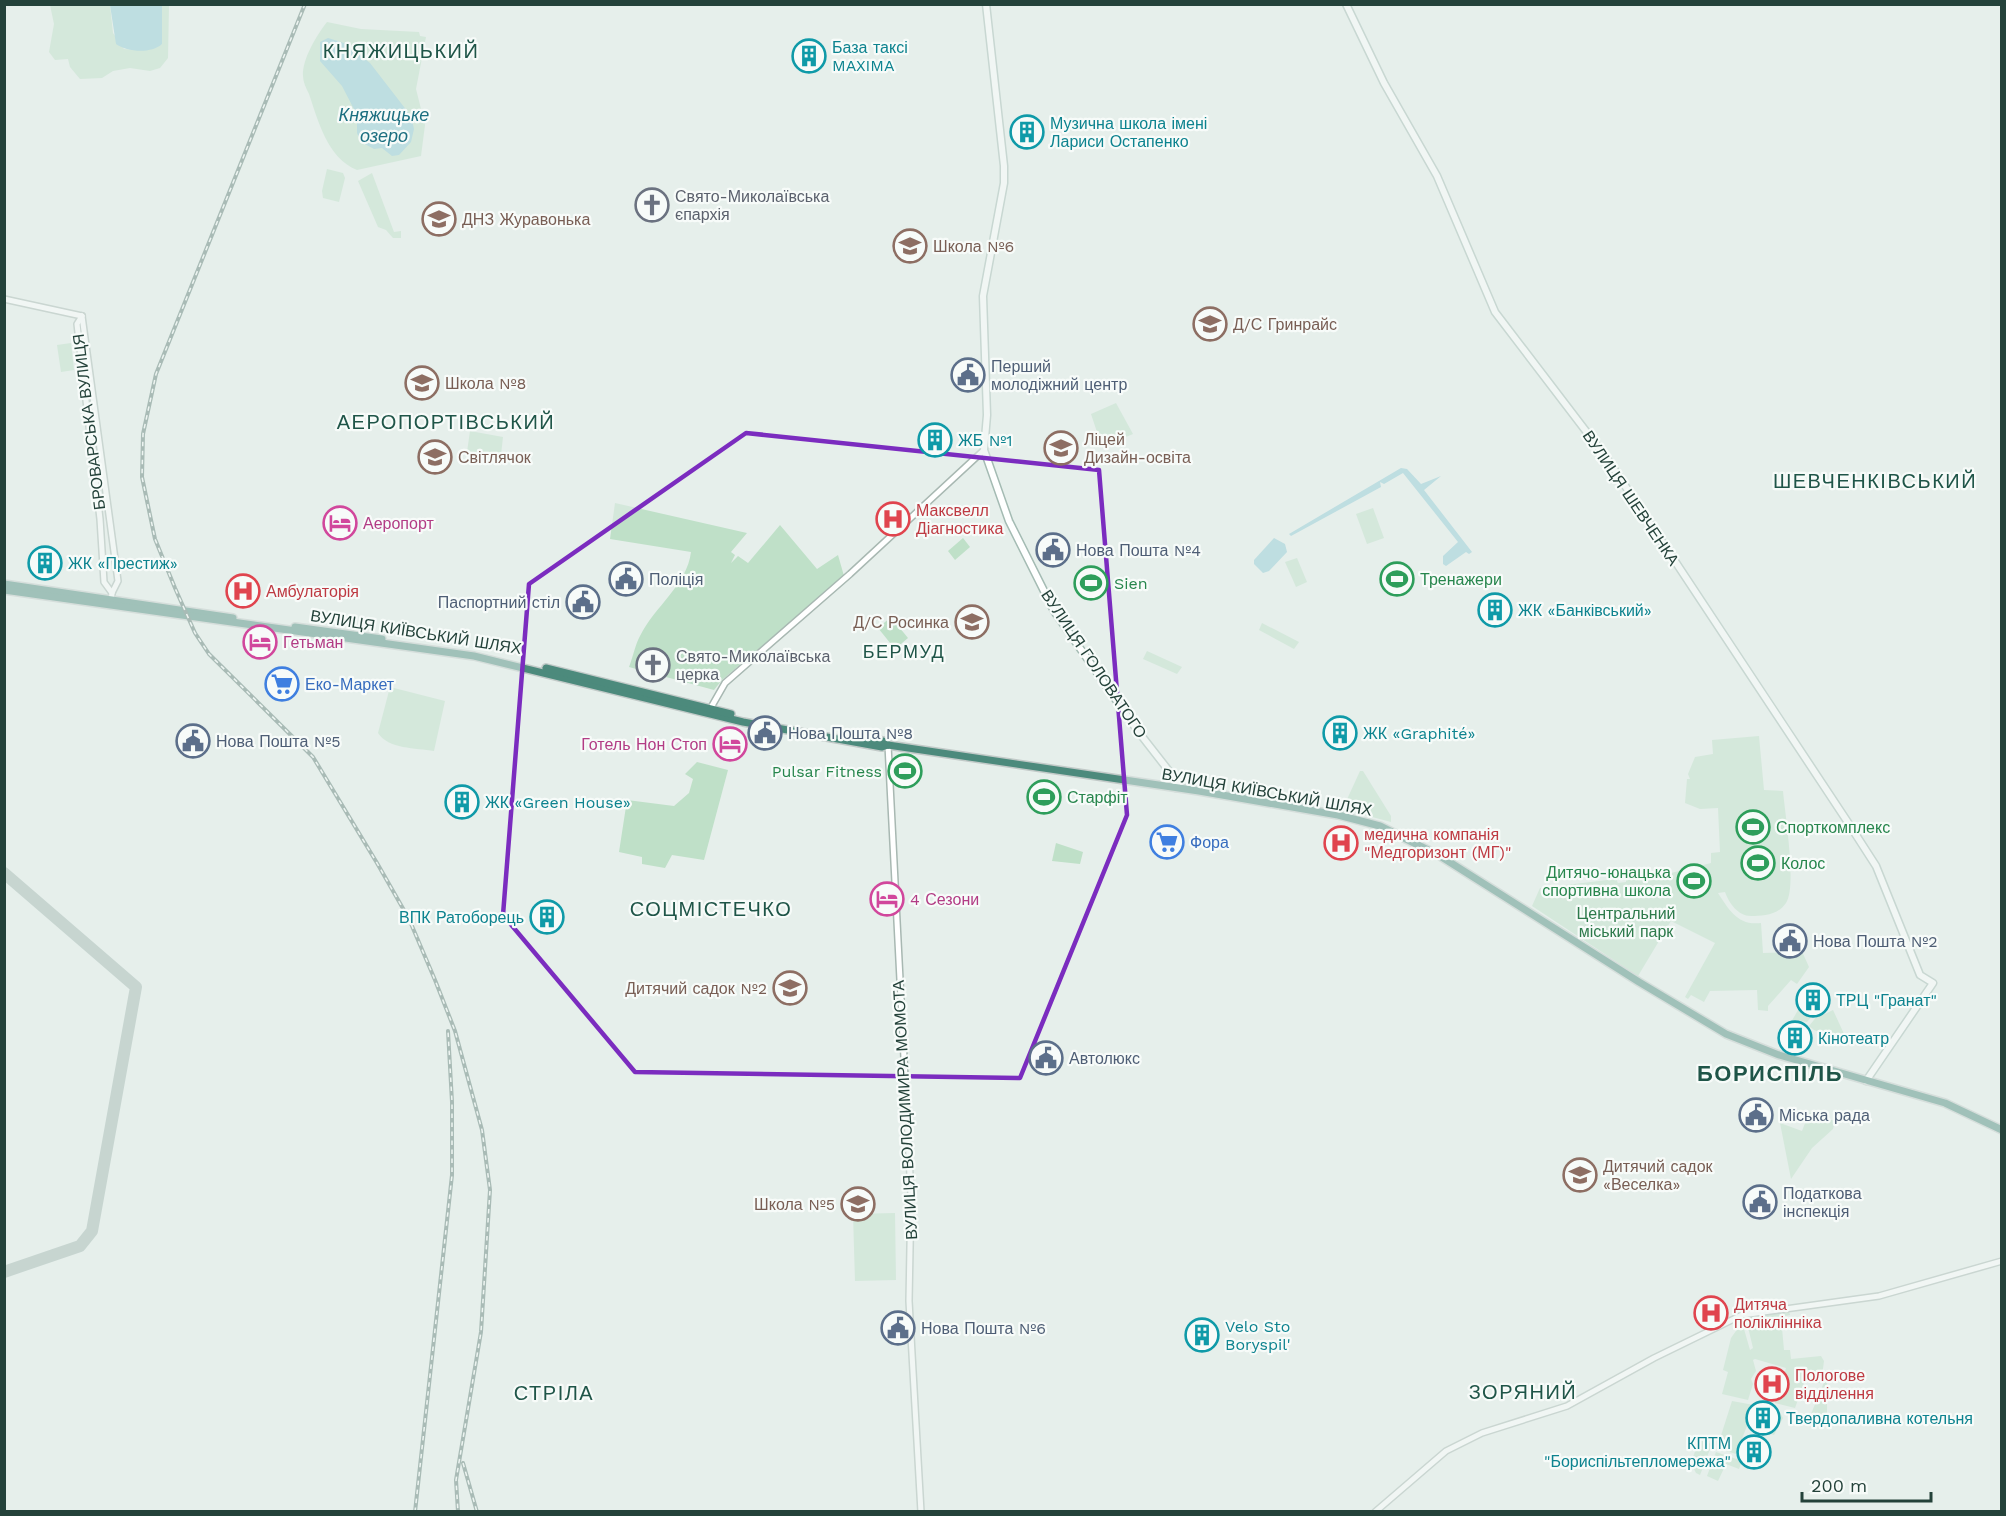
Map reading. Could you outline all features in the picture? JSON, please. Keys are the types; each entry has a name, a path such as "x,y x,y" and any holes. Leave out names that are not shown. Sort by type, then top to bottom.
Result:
{"highway":[{"name":"ВУЛИЦЯ КИЇВСЬКИЙ ШЛЯХ","path":"4,584 475,652 743,718 883,741 888,745 1338,815 1394,831 1454,864 1639,982 1726,1034 1779,1055 1945,1103 2001,1130"},
{"name":"ВУЛИЦЯ КИЇВСЬКИЙ ШЛЯХ","path":"4,590 112,599"}],"main road":[{"name":"ВУЛИЦЯ ГОЛОВАТОГО","path":"986,4 995,70 1004,175 983,296 987,415 984,450 1010,521 1054,611 1137,730 1176,780 1176,788"},
{"name":"ВУЛИЦЯ ШЕВЧЕНКА","path":"1346,4 1384,83 1437,176 1495,312 1608,460 1847,821 1876,866 1920,975 1933,983 1866,1081"}],"street":[{"path":"4,299 82,316"},
{"name":"БРОВАРСЬКА ВУЛИЦЯ","path":"82,316 118,581 112,599"},
{"name":"БРОВАРСЬКА ВУЛИЦЯ","path":"82,316 77,324 100,519 105,582 112,599"},
{"path":"709,710 725,683 850,574 984,450"},
{"name":"ВУЛИЦЯ ВОЛОДИМИРА МОМОТА","path":"888,745 911,1195 909,1301 921,1512"},
{"path":"1375,1512 1446,1451 1482,1433 1567,1406 1654,1358 1742,1315 1879,1296 1953,1277 2001,1260"}],"highlighted area":[{"path":"746,433 1099,470 1127,815 1020,1078 635,1072 503,915 529,584"}],"green space":[{"path":"50,5 110,5 113,33 124,49 139,50 162,44 162,5 169,5 168,58 160,68 150,71 130,68 113,71 102,78 80,79 70,67 68,59 55,60 49,52 54,24"},
{"path":"327,22 361,29 419,32 420,36 426,37 416,89 425,125 421,156 357,170 338,157 331,148 320,126 303,76 308,55"},
{"path":"327,169 343,173 345,178 339,202 323,198 322,191"},
{"path":"372,173 394,232 401,231 401,238 393,238 386,230 378,227 358,181"},
{"path":"71,343 74,370 61,372 57,345"},
{"path":"1116,403 1133,434 1102,447 1091,414"},
{"path":"470,431 503,437 500,464 467,452"},
{"path":"615,503 747,533 731,552 735,555 731,563 738,556 748,563 780,525 817,569 838,555 844,576 722,680 714,690 629,667 640,636 677,585 688,564 691,552 610,539"},
{"path":"1373,508 1384,538 1367,544 1356,514"},
{"path":"963,538 970,547 955,560 948,551"},
{"path":"1297,558 1307,582 1296,587 1285,562"},
{"path":"891,617 908,638 895,649 878,628"},
{"path":"1262,623 1299,642 1294,649 1259,630"},
{"path":"1147,651 1182,667 1177,674 1143,659"},
{"path":"390,687 445,701 434,751 395,745 378,733"},
{"name":"Центральний міський парк","path":"1759,736 1764,790 1783,791 1788,832 1789,895 1786,903 1778,911 1751,916 1742,914 1735,908 1725,892 1718,893 1735,916 1746,922 1761,923 1763,953 1798,952 1800,947 1809,967 1797,984 1791,980 1768,1006 1768,1011 1758,1010 1757,990 1710,991 1704,1002 1691,995 1688,999 1685,997 1715,943 1671,921 1638,976 1532,906 1540,888 1616,879 1618,883 1626,882 1626,879 1659,876 1711,863 1711,853 1720,852 1718,808 1700,809 1685,803 1687,779 1690,779 1688,774 1695,757 1713,754 1712,740"},
{"path":"697,762 728,770 704,860 672,855 665,868 642,864 642,857 619,852 627,800 674,806 689,793 693,779 685,774"},
{"path":"1360,771 1363,771 1391,816 1391,822 1346,810 1344,806"},
{"path":"1056,843 1083,852 1080,864 1052,861"},
{"path":"1801,1005 1814,1014 1807,1022 1796,1020 1793,1031 1787,1029"},
{"path":"1822,1010 1825,1014 1833,1010 1845,1036 1843,1040 1809,1026"},
{"path":"1809,1113 1835,1121 1833,1129 1812,1148 1791,1179 1780,1123 1802,1131"},
{"path":"895,1213 896,1280 855,1281 853,1214"},
{"path":"1789,1311 1790,1315 1781,1317 1784,1350 1790,1350 1791,1359 1821,1356 1824,1361 1821,1383 1805,1380 1795,1408 1775,1403 1786,1368 1755,1359 1753,1360 1756,1371 1751,1379 1753,1384 1748,1400 1722,1394 1728,1372 1723,1370 1731,1338 1738,1328 1744,1329 1750,1350 1753,1348 1747,1323 1752,1316"},
{"path":"1827,1375 1827,1417 1811,1414"},
{"path":"1732,1401 1754,1405 1736,1454 1717,1448"},
{"path":"1774,1411 1779,1411 1783,1418 1774,1435 1756,1429 1761,1423 1771,1420"},
{"path":"1699,1440 1712,1444 1700,1475 1696,1473 1691,1463"},
{"path":"1716,1452 1742,1461 1739,1469 1726,1464 1718,1481 1707,1476"}],"water":[{"path":"110,5 162,5 162,44 146,51 139,51 126,49 116,44"},
{"name":"Княжицьке озеро","path":"328,38 344,43 370,63 411,116 414,129 411,142 399,155 392,156 382,148 374,149 361,142 357,133 357,115 342,86 320,61 320,42"},
{"path":"1401,468 1407,469 1421,484 1441,476 1424,490 1472,552 1469,554 1466,552 1446,566 1443,564 1443,556 1458,542 1403,473 1384,484 1380,482 1381,487 1291,536 1289,534"},
{"path":"1274,538 1285,544 1287,552 1269,571 1263,573 1254,564 1254,560"}],"taxiway":[{"path":"4,873 136,987 92,1231 80,1246 4,1272"}],"railway":[{"path":"305,4 156,374 143,434 142,477 155,539 195,633 209,654 313,757 409,919 455,1031 482,1130 490,1190 481,1332 456,1480 458,1512"},
{"path":"415,1512 452,1175 452,1102 448,1031"},
{"path":"463,1463 477,1512"}],"place":[{"name":"База таксі MAXIMA","path":"809,56"},
{"name":"Музична школа імені Лариси Остапенко","path":"1027,132"},
{"name":"Свято-Миколаївська єпархія","path":"652,205"},
{"name":"ДНЗ Журавонька","path":"439,219"},
{"name":"Школа №6","path":"910,246"},
{"name":"Д/С Гринрайс","path":"1210,324"},
{"name":"Перший молодіжний центр","path":"968,375"},
{"name":"Школа №8","path":"422,383"},
{"name":"ЖБ №1","path":"935,440"},
{"name":"Ліцей Дизайн-освіта","path":"1061,448"},
{"name":"Світлячок","path":"435,457"},
{"name":"Максвелл Діагностика","path":"893,519"},
{"name":"Аеропорт","path":"340,523"},
{"name":"Нова Пошта №4","path":"1053,550"},
{"name":"ЖК «Престиж»","path":"45,563"},
{"name":"Поліція","path":"626,579"},
{"name":"Тренажери","path":"1397,579"},
{"name":"Sien","path":"1091,583"},
{"name":"Амбулаторія","path":"243,591"},
{"name":"Паспортний стіл","path":"583,602"},
{"name":"ЖК «Банківський»","path":"1495,610"},
{"name":"Д/С Росинка","path":"972,622"},
{"name":"Гетьман","path":"260,642"},
{"name":"Свято-Миколаївська церка","path":"653,665"},
{"name":"Еко-Маркет","path":"282,684"},
{"name":"Нова Пошта №8","path":"765,733"},
{"name":"ЖК «Graphité»","path":"1340,733"},
{"name":"Нова Пошта №5","path":"193,741"},
{"name":"Готель Нон Стоп","path":"730,744"},
{"name":"Pulsar Fitness","path":"905,771"},
{"name":"Старфіт","path":"1044,797"},
{"name":"ЖК «Green House»","path":"462,802"},
{"name":"Спорткомплекс","path":"1753,827"},
{"name":"Фора","path":"1167,842"},
{"name":"медична компанія \"Медгоризонт (МГ)\"","path":"1341,843"},
{"name":"Колос","path":"1758,863"},
{"name":"Дитячо-юнацька спортивна школа","path":"1694,881"},
{"name":"4 Сезони","path":"887,899"},
{"name":"ВПК Ратоборець","path":"547,917"},
{"name":"Нова Пошта №2","path":"1790,941"},
{"name":"Дитячий садок №2","path":"790,988"},
{"name":"ТРЦ \"Гранат\"","path":"1813,1000"},
{"name":"Кінотеатр","path":"1795,1038"},
{"name":"Автолюкс","path":"1046,1058"},
{"name":"Міська рада","path":"1756,1115"},
{"name":"Дитячий садок «Веселка»","path":"1580,1175"},
{"name":"Податкова інспекція","path":"1760,1202"},
{"name":"Школа №5","path":"858,1204"},
{"name":"Дитяча поліклінніка","path":"1711,1313"},
{"name":"Нова Пошта №6","path":"898,1328"},
{"name":"Velo Sto Boryspil'","path":"1202,1335"},
{"name":"Пологове відділення","path":"1772,1384"},
{"name":"Твердопаливна котельня","path":"1763,1418"},
{"name":"КПТМ \"Бориспільтепломережа\"","path":"1754,1452"}],"district":[{"name":"КНЯЖИЦЬКИЙ","path":"401,51"},
{"name":"АЕРОПОРТІВСЬКИЙ","path":"446,422"},
{"name":"ШЕВЧЕНКІВСЬКИЙ","path":"1875,481"},
{"name":"БЕРМУД","path":"904,651"},
{"name":"СОЦМІСТЕЧКО","path":"711,909"},
{"name":"БОРИСПІЛЬ","path":"1770,1073"},
{"name":"ЗОРЯНИЙ","path":"1523,1392"},
{"name":"СТРІЛА","path":"554,1393"}]}
